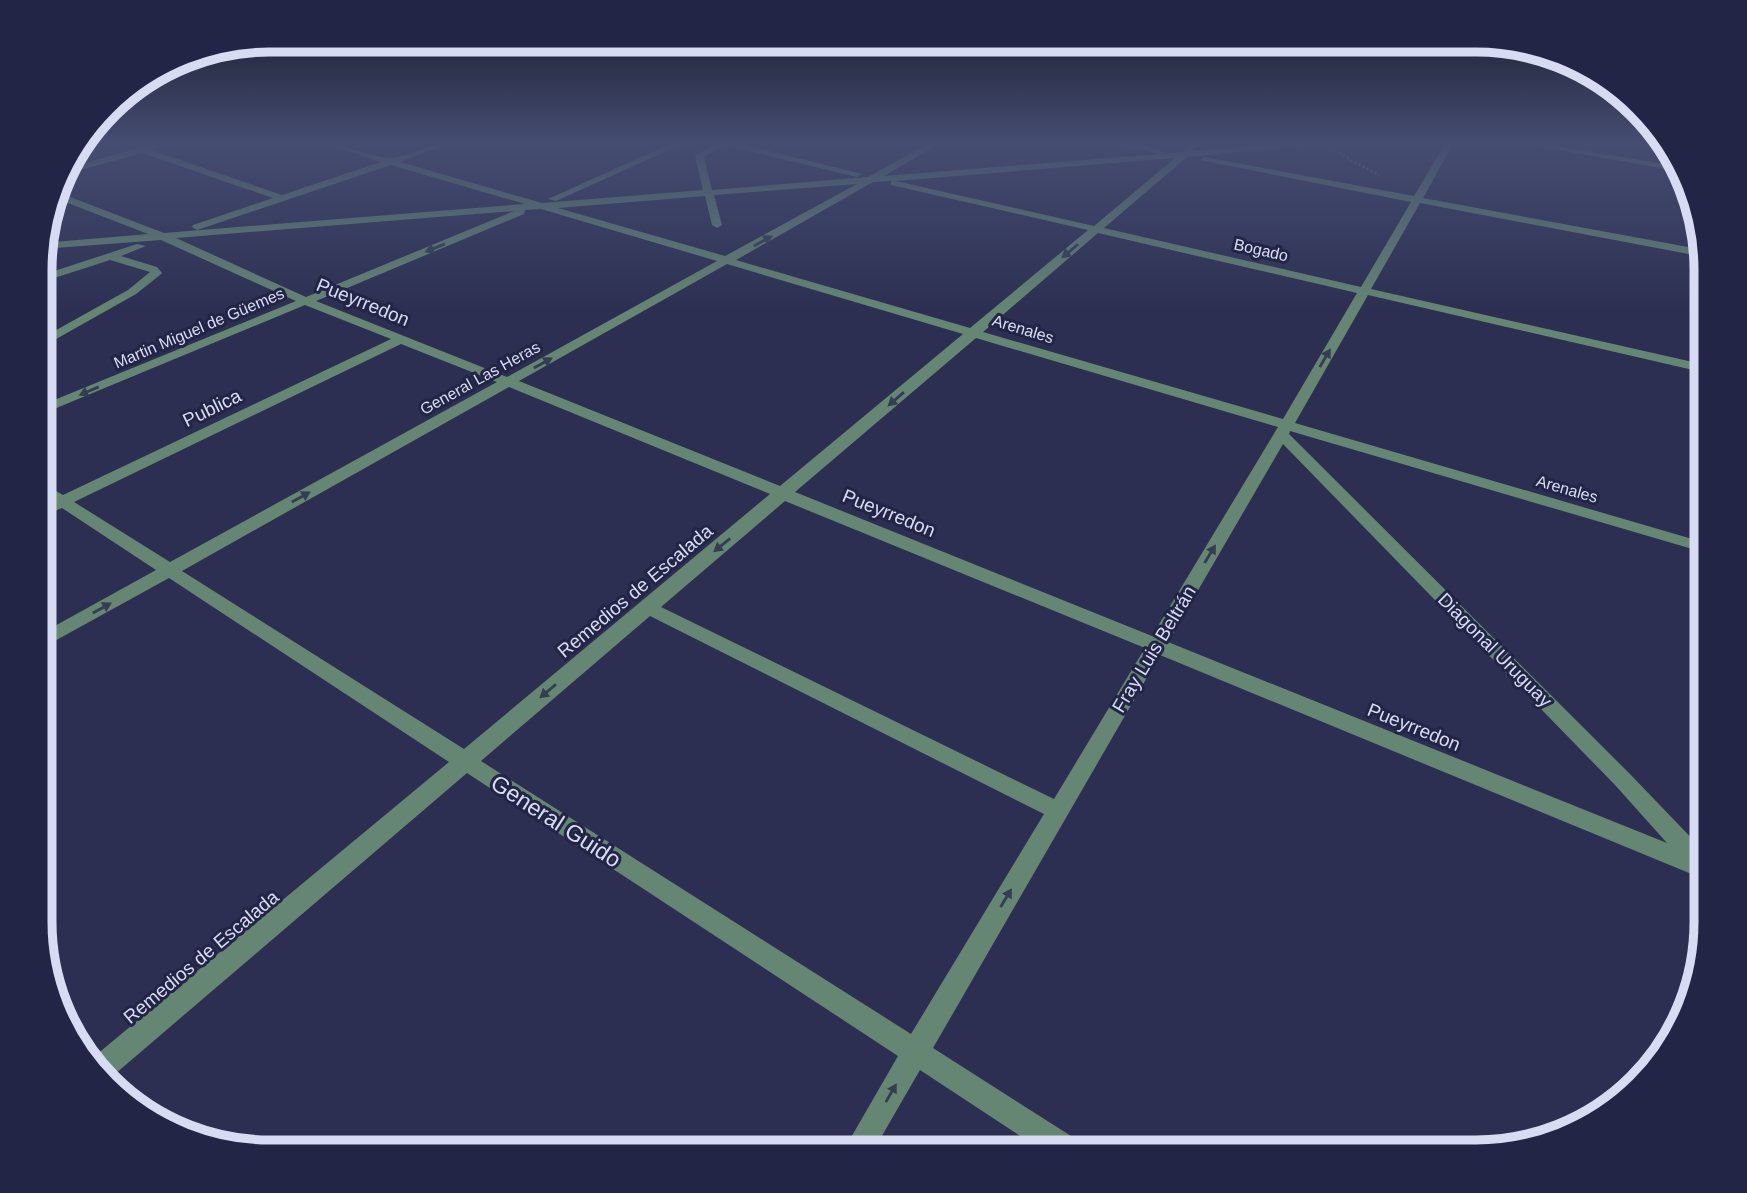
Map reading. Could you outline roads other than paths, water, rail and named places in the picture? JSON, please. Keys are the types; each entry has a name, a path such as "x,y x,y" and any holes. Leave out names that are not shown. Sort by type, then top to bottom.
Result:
{"street":[{"name":"Pueyrredon","path":"68,200 164,237 399,340 509,382 1694,864"},
{"path":"53,275 282,200"},
{"name":"Arenales","path":"519,200 973,332 1283,430 1694,545"},
{"name":"Martin Miguel de Güemes","path":"53,401 550,200"},
{"path":"54,245 607,200"},
{"path":"709,200 717,225"},
{"name":"General Las Heras","path":"53,635 836,200"},
{"name":"Bogado","path":"969,200 1694,366"},
{"name":"Remedios de Escalada","path":"105,1065 1132,200"},
{"path":"1418,200 1694,250"},
{"name":"Fray Luis Beltrán","path":"864,1140 1418,200"},
{"path":"53,337 132,292 156,273 153,269 109,256"},
{"name":"Publica","path":"53,506 399,340"},
{"name":"Diagonal Uruguay","path":"1283,430 1694,856"},
{"name":"General Guido","path":"53,507 168,570 1052,1140"},
{"path":"646,607 1058,811"}]}
